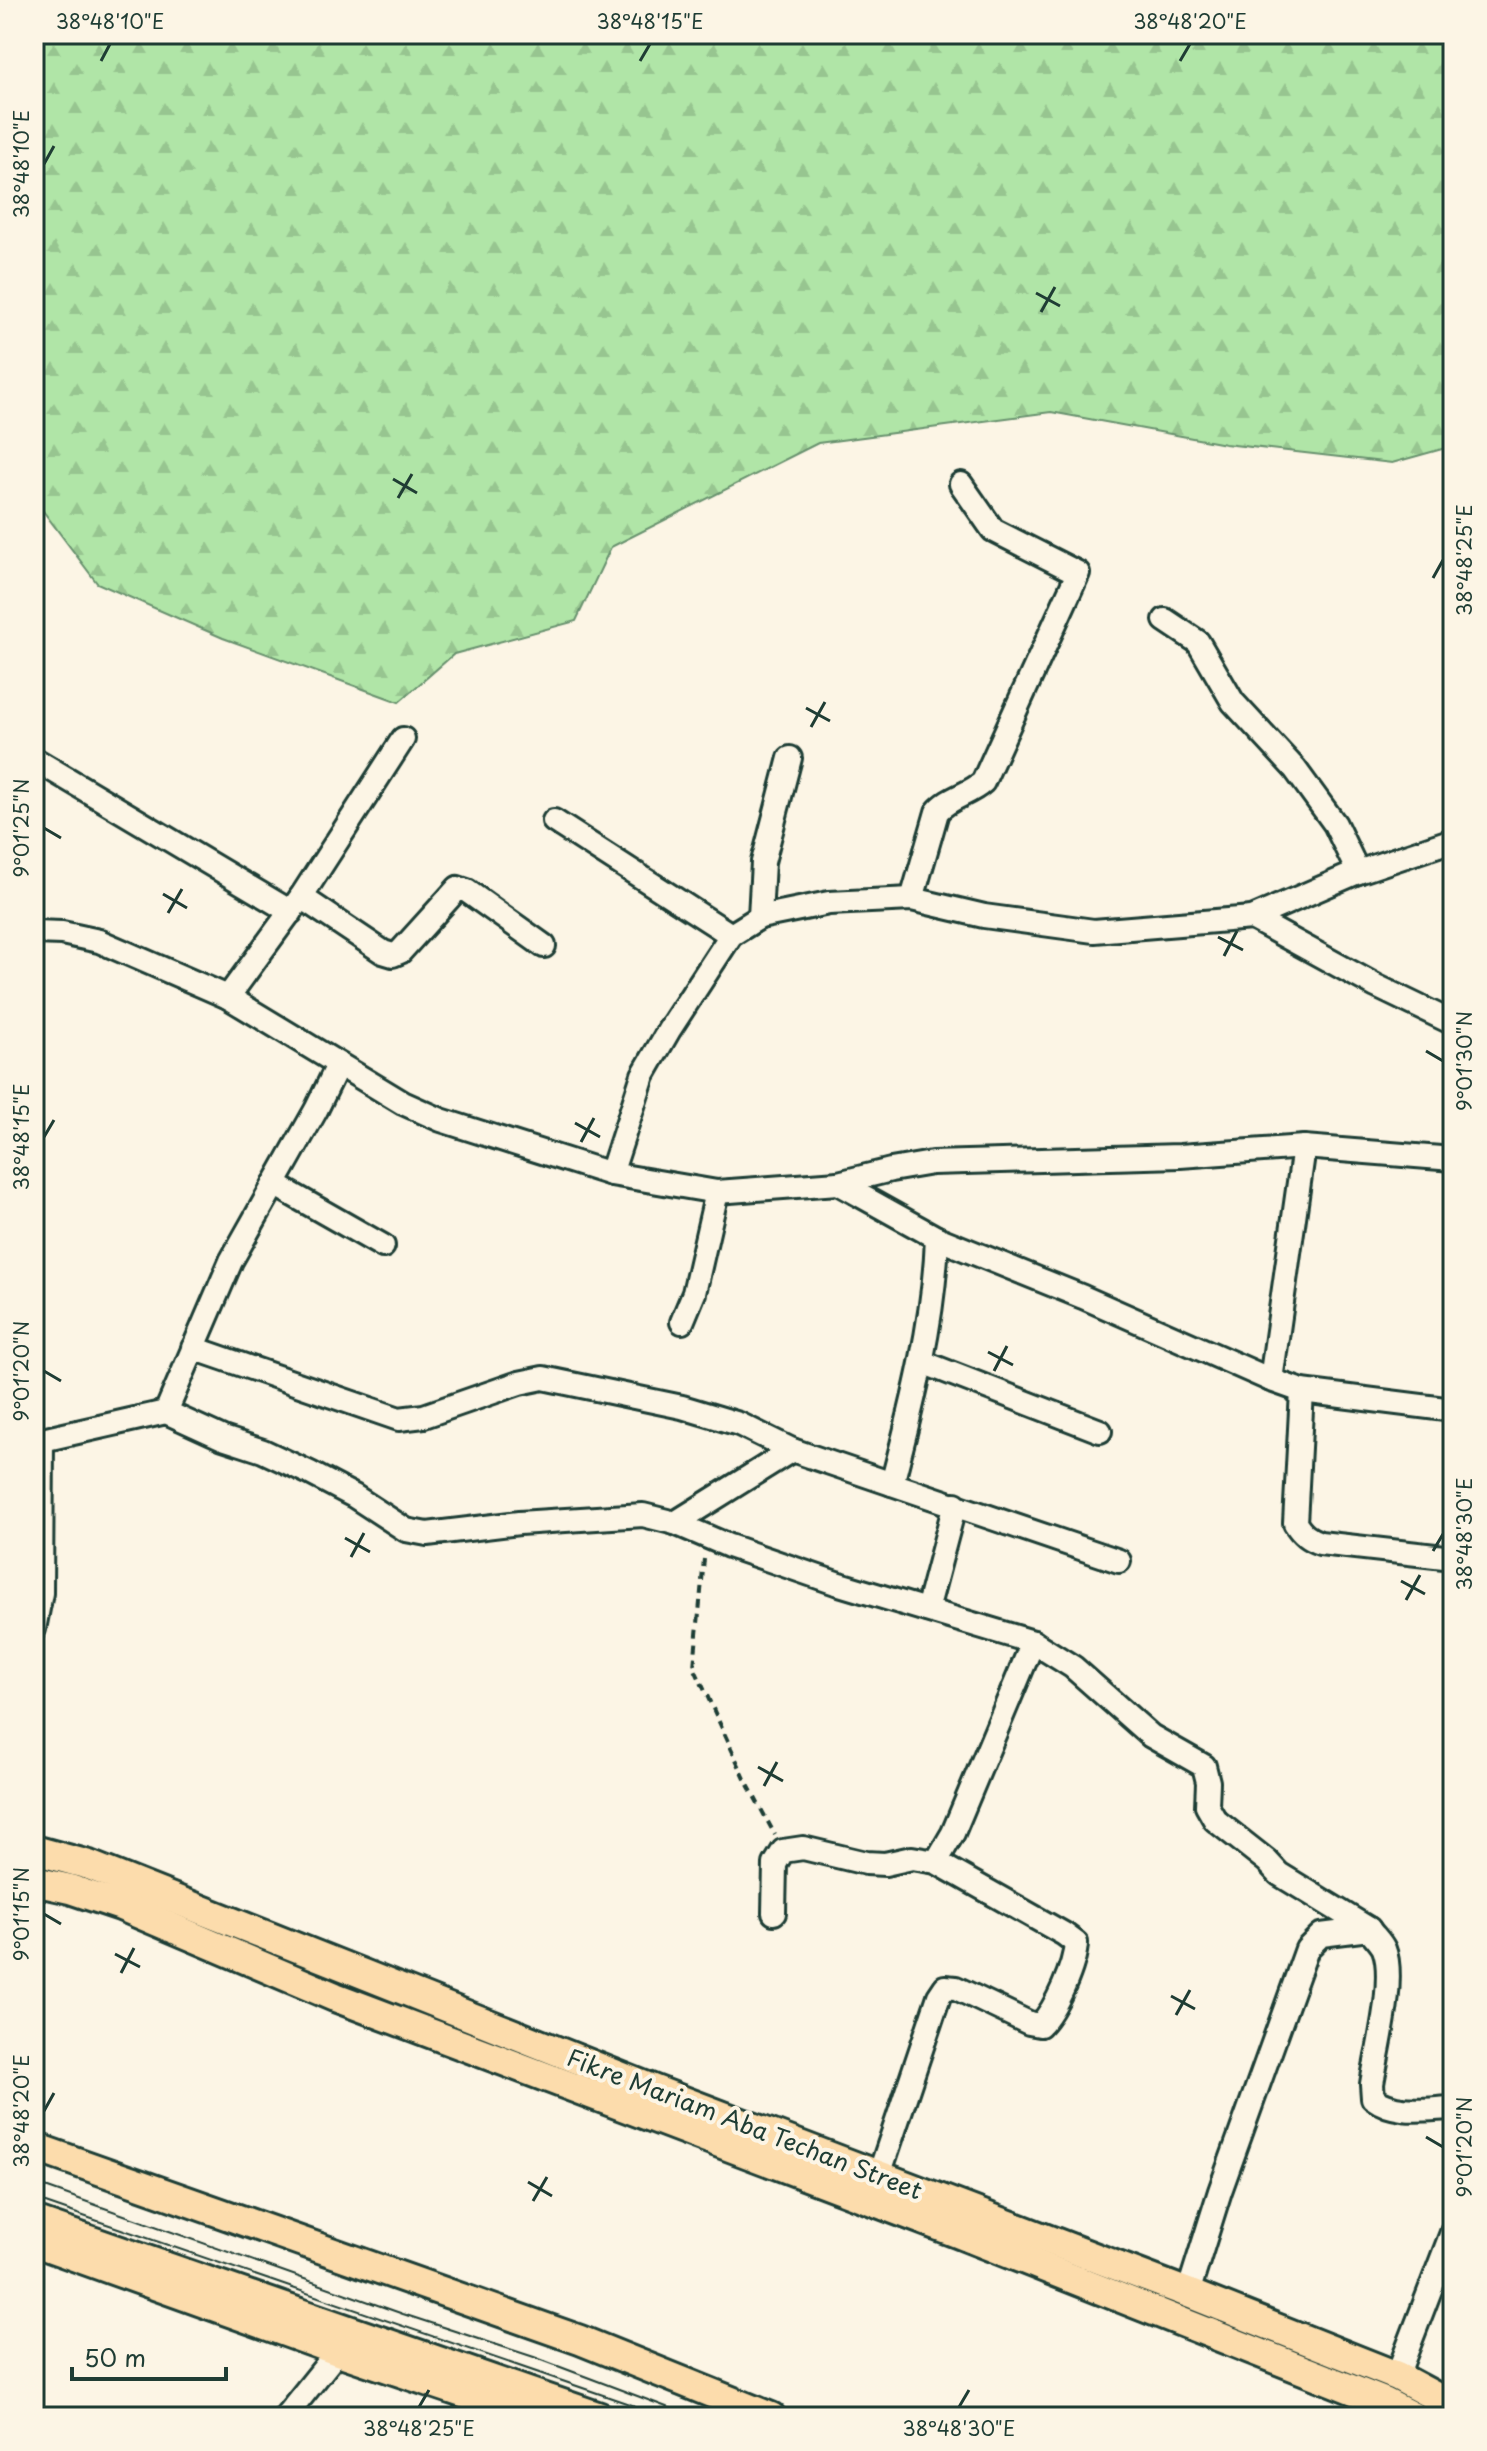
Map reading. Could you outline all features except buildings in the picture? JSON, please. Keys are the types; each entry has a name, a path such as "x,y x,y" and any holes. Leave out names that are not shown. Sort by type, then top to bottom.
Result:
{"main road":[{"name":"Fikre Mariam Aba Techan Street","path":"34,1850 89,1865 456,2011 1188,2293 1397,2376 1453,2406"},
{"name":"Fikre Mariam Aba Techan Street","path":"34,1881 121,1906 335,1997 971,2238 1413,2417"},
{"path":"446,2039 456,2011"},
{"path":"34,2147 580,2340 771,2417"},
{"path":"34,2221 600,2417"},
{"path":"34,2241 338,2351 534,2417"}],"street":[{"path":"912,899 937,812 944,803 972,792 983,782 1078,573 993,530 961,484"},
{"path":"1165,620 1198,642 1233,702 1295,769 1335,824 1358,872"},
{"path":"228,997 296,905 403,739"},
{"path":"760,917 763,862 790,758"},
{"path":"34,759 233,876 296,905 383,952 393,955 400,952 458,888 467,891 544,946"},
{"path":"554,821 731,935"},
{"path":"611,1174 643,1075 703,975 731,935 760,917 829,903 912,899 984,916 1094,931 1252,918 1358,872 1453,840"},
{"path":"1252,918 1376,986 1453,1023"},
{"path":"34,932 62,933 99,941 228,997 403,1103 441,1120 611,1174 717,1192 838,1183 932,1163 1180,1156 1304,1147 1453,1159"},
{"path":"166,1412 231,1261 338,1065"},
{"path":"1271,1380 1304,1147"},
{"path":"838,1183 937,1238 1083,1297 1271,1380 1302,1391 1453,1410"},
{"path":"274,1184 383,1246"},
{"path":"682,1322 694,1293 717,1192"},
{"path":"892,1484 922,1362 936,1270 937,1238"},
{"path":"193,1348 399,1419 424,1416 519,1383 543,1378 682,1407 739,1424 792,1450 1119,1561"},
{"path":"922,1362 1100,1431"},
{"path":"1302,1391 1295,1523 1301,1533 1309,1540 1320,1543 1453,1558"},
{"path":"34,1629 41,1593 38,1442 166,1412 298,1468 354,1496 406,1530 427,1534 519,1523 643,1515 675,1523 836,1583 1033,1642 1073,1667 1151,1736 1204,1766 1208,1782 1207,1806 1215,1820 1279,1874 1369,1929 1384,1947 1388,1969 1372,2084 1373,2098 1384,2107 1405,2110 1453,2108"},
{"path":"675,1523 792,1450"},
{"path":"927,1610 955,1504"},
{"path":"936,1862 953,1833 1033,1642"},
{"path":"774,1913 775,1864 783,1851 803,1848 885,1864 912,1858 936,1862 1076,1943 1075,1957 1048,2017 1040,2025 1029,2023 956,1988 945,1987 939,1996 879,2175"},
{"path":"1188,2293 1220,2191 1307,1949 1321,1935 1369,1929"},
{"path":"1397,2376 1453,2230"},
{"path":"285,2417 338,2351"}],"path":[{"path":"707,1536 694,1667 746,1781 783,1851"}],"green space":[{"path":"34,34 1453,34 1453,446 1392,463 1225,444 1051,412 818,443 611,547 576,621 454,654 399,702 223,638 97,583 34,499"}],"tram line":[{"path":"34,2183 403,2314 534,2357 693,2417"},
{"path":"34,2199 635,2406"}]}
